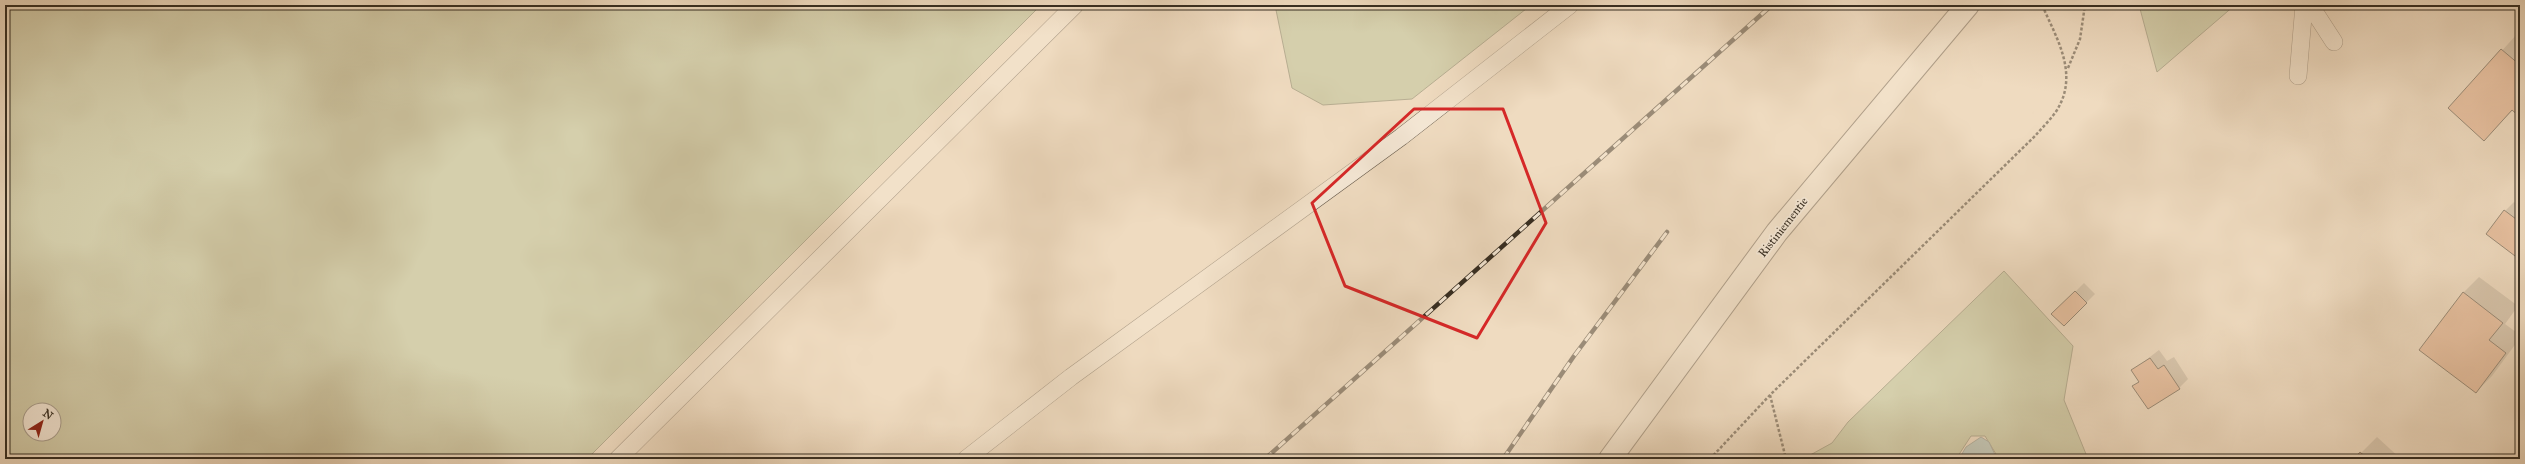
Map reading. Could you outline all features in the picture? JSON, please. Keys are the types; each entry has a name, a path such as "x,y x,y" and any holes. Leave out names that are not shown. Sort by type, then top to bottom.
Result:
{"street":[{"name":"Ristiniementie","path":"1610,459 1777,232 1968,5"}],"lane":[{"path":"618,459 1075,5"},
{"path":"966,459 1071,377 1401,137 1570,5"},
{"path":"2298,76 2304,5"},
{"path":"2310,5 2334,42"}],"path":[{"path":"2042,5 2060,44 2068,68"},
{"path":"1710,459 1770,395 2035,136 2057,110 2066,89 2068,68 2080,39 2085,5"},
{"path":"1770,395 1786,459"}],"highlighted area":[{"path":"1414,109 1503,109 1546,223 1477,338 1345,286 1312,203"}],"green space":[{"path":"5,5 1041,5 587,459 5,459"},
{"path":"1275,5 1531,5 1412,99 1323,105 1292,88"},
{"path":"2139,5 2235,5 2157,72"},
{"path":"2004,271 2073,346 2064,400 2088,459 1999,459 1985,436 1971,436 1956,459 1803,459 1832,443 1848,422"}],"water":[{"path":"1981,437 1989,442 1997,459 1959,459 1966,447"}],"building":[{"path":"2501,49 2520,65 2520,117 2512,110 2484,141 2448,108"},
{"path":"2504,210 2520,222 2519,259 2486,234"},
{"path":"2075,291 2087,303 2064,326 2051,314"},
{"path":"2463,292 2503,323 2489,340 2506,353 2476,393 2419,350"},
{"path":"2150,358 2158,369 2164,365 2180,389 2148,409 2132,386 2139,382 2131,370"},
{"path":"2360,452 2368,459 2354,459"}],"railway":[{"path":"1265,459 1772,5"},
{"path":"1503,459 1574,356 1667,232"}]}
